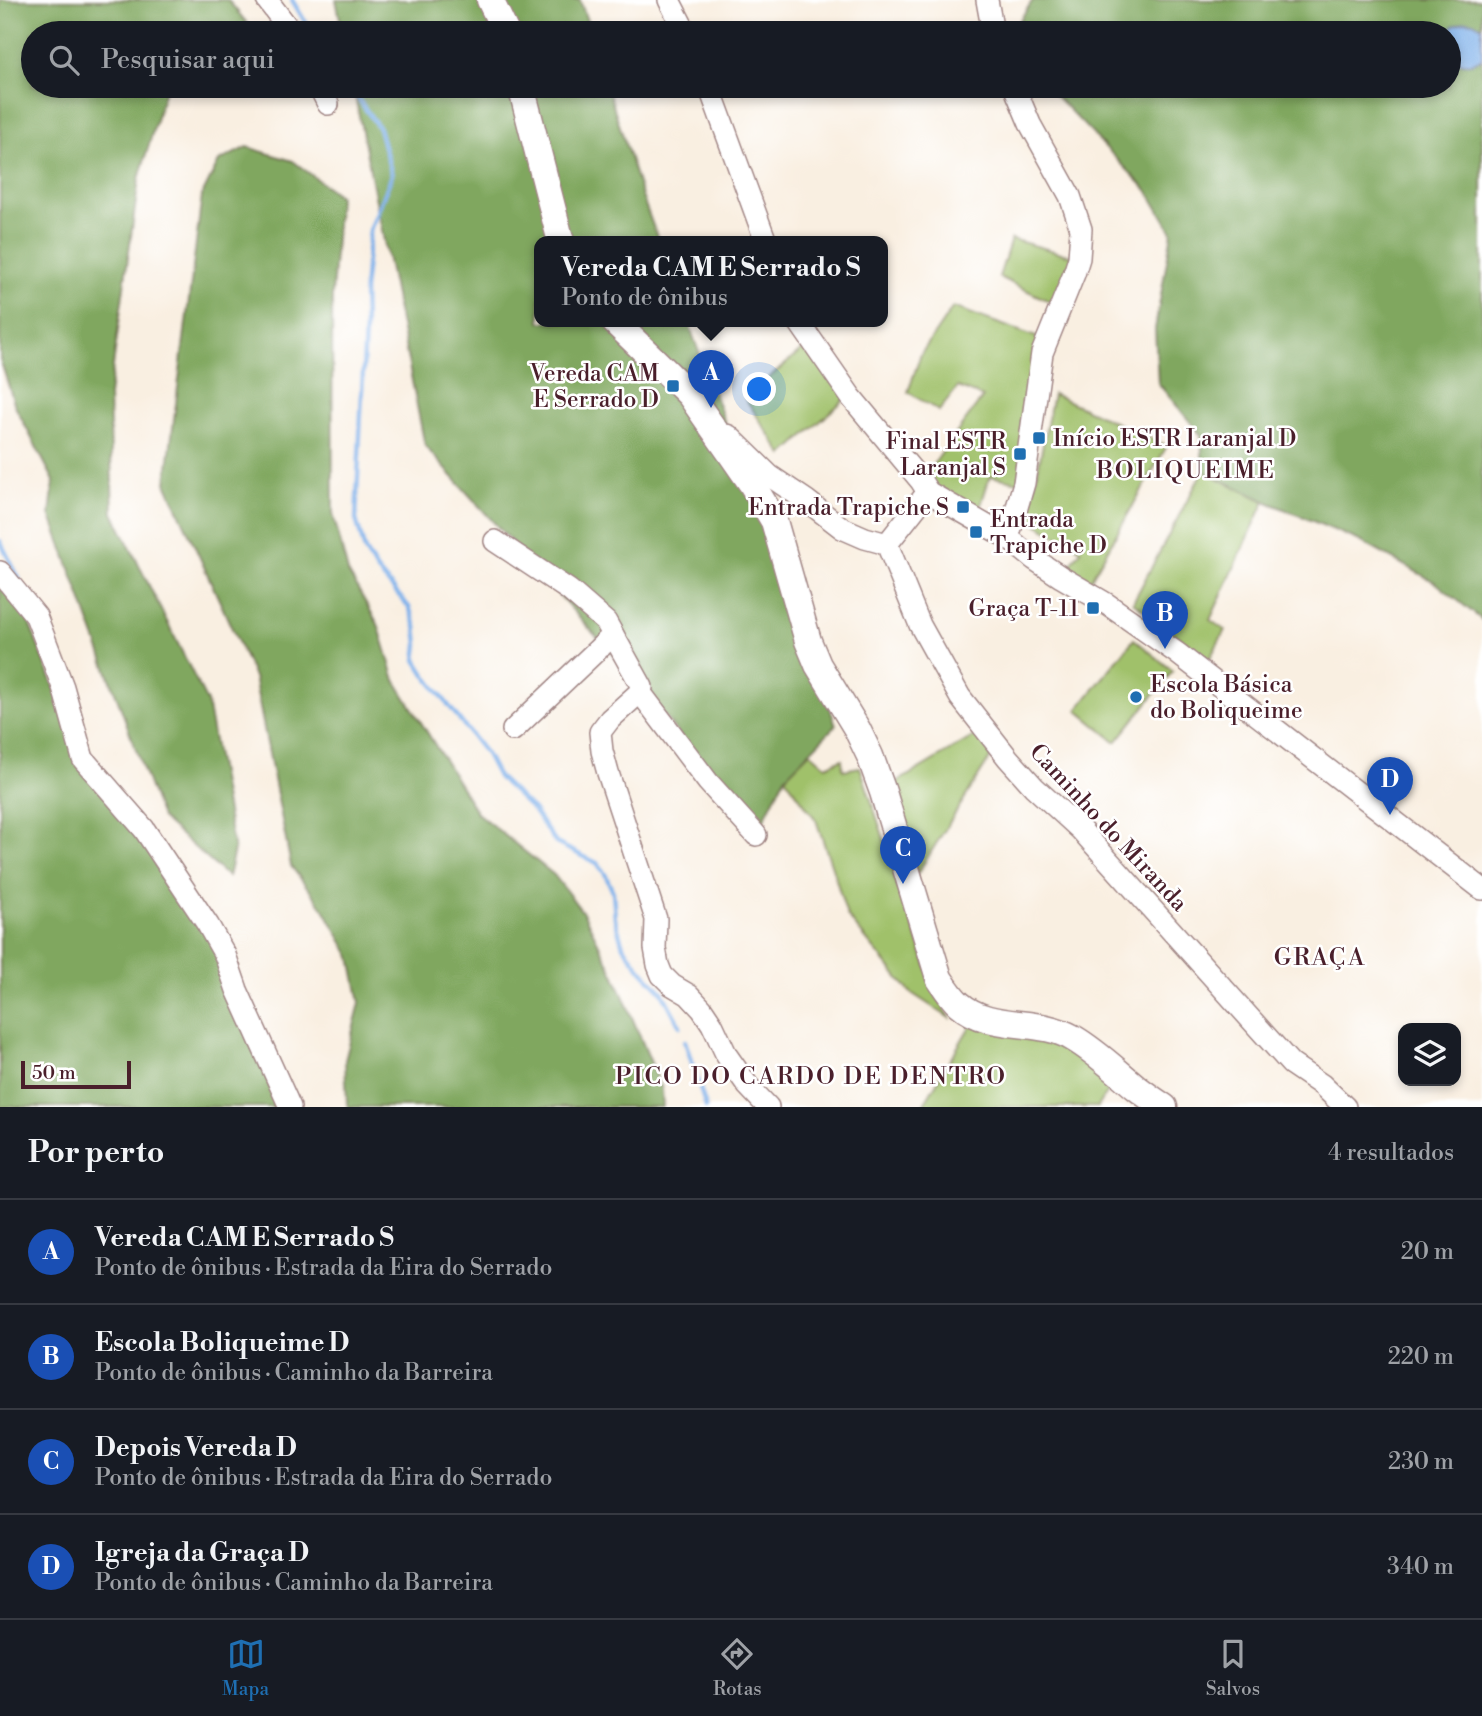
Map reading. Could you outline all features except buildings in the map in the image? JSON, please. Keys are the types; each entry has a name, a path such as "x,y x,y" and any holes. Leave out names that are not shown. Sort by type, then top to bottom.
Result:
{"main road":[{"path":"489,0 500,21"},
{"path":"524,98 559,236"},
{"path":"620,327 690,395 757,491 774,521 808,641 818,664 857,729 883,792 939,978 958,1003 974,1013 1071,1036 1164,1107"}],"street":[{"path":"669,0 680,21"},
{"path":"987,0 991,21"},
{"path":"272,1 284,21"},
{"path":"713,98 764,236"},
{"path":"1008,538 1024,483 1042,353 1074,274 1079,258 1081,229 1070,196 1030,124 1019,98"},
{"path":"802,327 851,397 928,492 1008,538 1061,577 1107,604 1200,670 1482,889"},
{"path":"716,433 729,436 770,476 842,528 865,538 887,544 928,492"},
{"path":"495,541 569,590 606,622 642,687 600,732 608,773 656,919 655,948 658,965 662,975 689,995 702,1009 727,1056 748,1086 768,1107"},
{"name":"Caminho do Miranda","path":"887,544 920,625 960,697 1008,758 1034,787 1081,830 1291,1064 1322,1085 1345,1107"},
{"path":"0,572 36,616 63,687 82,760 144,829 208,925 225,955 237,990 290,1107"},
{"path":"513,730 613,635"},
{"path":"640,692 708,782 756,835"}],"green space":[{"path":"0,0 228,0 245,21 21,21 21,98 163,98 139,179 109,395 113,513 207,702 234,850 228,877 161,818 50,514 54,481 15,406 0,359"},
{"path":"336,0 580,0 587,21 340,21"},
{"path":"1033,0 1482,0 1482,620 1435,582 1360,541 1265,501 1203,471 1201,435 1158,383 1155,329 1172,232 1147,190 1058,98 1461,98 1461,21 1019,21"},
{"path":"355,98 611,98 657,236 534,236 534,327 690,327 836,725 785,777 756,835 642,687 425,446"},
{"path":"247,147 293,161 339,196 332,295 333,514 348,572 378,624 395,680 477,813 554,875 584,914 614,974 662,1089 663,1107 347,1105 345,1060 360,1003 351,957 324,909 291,866 254,677 166,483 202,195 219,161"},
{"path":"1011,239 1079,258 1061,307 999,277"},
{"path":"953,307 1047,341 1024,483 990,476 976,521 921,481 983,397 958,387 939,411 908,392 921,354"},
{"path":"807,346 846,398 783,455 745,398"},
{"path":"1053,394 1167,446 1084,591 1061,577 1081,550 1028,519"},
{"path":"1203,471 1265,501 1210,620 1225,630 1209,660 1133,602"},
{"path":"0,572 16,590 83,759 208,925 290,1107 0,1107"},
{"path":"1134,639 1173,671 1116,742 1077,710"},
{"path":"976,735 992,755 917,874 892,785"},
{"path":"810,752 826,766 842,759 843,770 860,767 935,992 951,1019 910,992 847,916 816,820 785,777"},
{"path":"972,1023 1064,1044 1114,1081 1098,1107 922,1107"}],"water":[{"path":"1473,22 1482,27 1482,58 1478,61 1461,62 1461,23"}],"waterway":[{"path":"292,0 305,21"},
{"path":"358,98 379,128 392,175 370,230 364,290 365,328 356,519 365,551 377,570 409,607 416,626 416,660 486,754 498,777 533,810 556,843 597,863 605,874 613,892 615,919 623,946 662,992 680,1026"},
{"path":"0,541 19,579"},
{"path":"685,1041 706,1107"}],"place":[{"name":"Vereda CAM E Serrado D","path":"673,386"},
{"name":"Vereda CAM E Serrado S","path":"711,408"},
{"name":"Início ESTR Laranjal D","path":"1039,438"},
{"name":"Final ESTR Laranjal S","path":"1020,454"},
{"name":"Entrada Trapiche S","path":"963,507"},
{"name":"Entrada Trapiche D","path":"976,532"},
{"name":"Graça T-11","path":"1093,608"},
{"name":"Escola Boliqueime D","path":"1165,649"},
{"name":"Escola Básica do Boliqueime","path":"1136,697"},
{"name":"Igreja da Graça D","path":"1390,815"},
{"name":"Depois Vereda D","path":"903,884"}],"district":[{"name":"BOLIQUEIME","path":"1186,470"},
{"name":"GRAÇA","path":"1320,957"},
{"name":"PICO DO CARDO DE DENTRO","path":"811,1076"}]}
